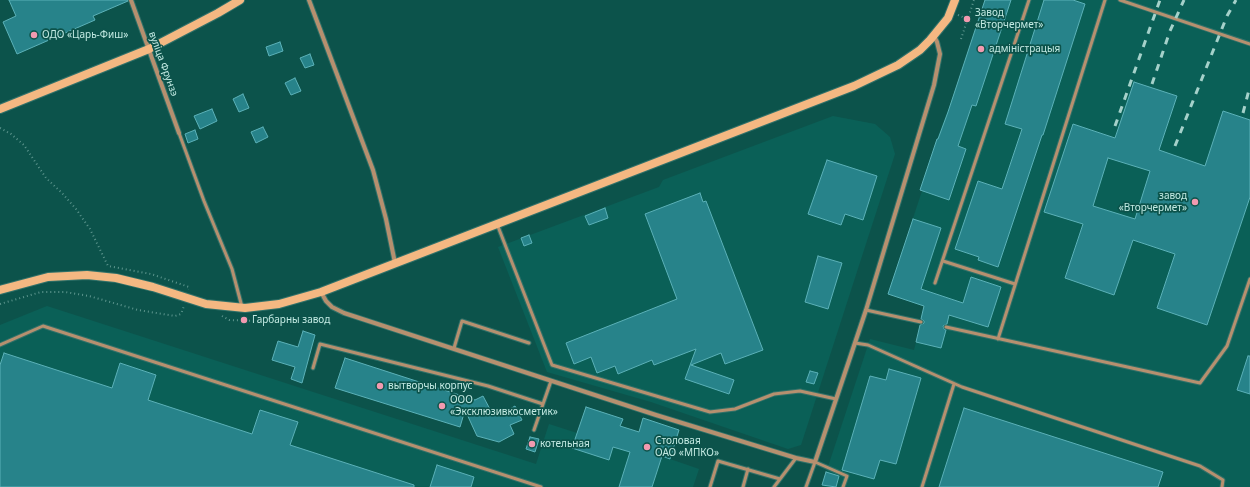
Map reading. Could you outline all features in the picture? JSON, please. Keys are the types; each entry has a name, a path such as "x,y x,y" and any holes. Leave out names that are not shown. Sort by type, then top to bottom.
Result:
{"street":[{"name":"вуліца Фрунзэ","path":"131,0 179,133"},
{"path":"0,109 149,49 240,0"},
{"path":"309,0 373,170 386,219 395,264"},
{"path":"0,290 48,277 87,275 116,278 153,287 206,304 242,307 278,304 321,292 854,86 906,60 920,50 934,36 948,18 955,0"},
{"path":"321,292 332,307 344,313 796,458 815,462 866,310 934,85 940,54 934,36"}],"lane":[{"path":"936,283 1029,0"},
{"path":"998,339 1105,0"},
{"path":"1120,0 1250,44"},
{"path":"179,133 204,201 232,269 242,307"},
{"path":"497,224 552,365 710,412 735,409 774,394 800,391 836,399"},
{"path":"943,261 1015,284"},
{"path":"946,327 1200,384 1227,346 1250,279"},
{"path":"866,310 921,322"},
{"path":"454,348 462,320 529,343"},
{"path":"0,345 43,326 541,487"},
{"path":"855,343 868,345 954,384 1200,466 1223,480 1222,487"},
{"path":"314,368 320,344 488,386 542,404"},
{"path":"534,430 551,380"},
{"path":"922,487 954,384"},
{"path":"774,487 796,458"},
{"path":"710,487 718,461 780,479"},
{"path":"806,487 815,462 847,476 843,487"},
{"path":"743,487 748,469"}],"path":[{"path":"961,39 974,0"},
{"path":"0,128 11,134 24,145 46,178 62,192 76,209 90,230 108,266 151,274"},
{"path":"0,304 41,292 65,292 89,296 138,310 175,316 181,314 184,306"},
{"path":"229,320 257,321"}],"shaded area":[{"name":"Завод «Вторчермет»","path":"985,0 1250,0 1250,487 825,487 822,485 870,339 914,350 925,307 888,294 922,191 920,190"},
{"path":"833,116 875,124 890,137 895,154 801,445 788,449 651,402 547,372 498,247 659,187 663,180"},
{"path":"47,306 536,464 549,424 577,433 586,407 623,419 621,426 639,432 643,418 679,430 670,459 699,469 693,487 0,487 0,325"}],"building":[{"name":"ОДО «Царь-Фиш»","path":"9,0 128,1 93,16 95,20 17,54 3,22 16,16"},
{"path":"985,0 1011,0 976,106 972,105 958,146 966,149 949,200 920,190 937,139 948,112"},
{"path":"1044,0 1073,0 1085,4 1043,135 998,267 978,260 979,257 955,249 978,181 1002,189 1022,129 1005,124"},
{"path":"280,42 283,51 269,56 266,47"},
{"path":"310,54 314,65 305,68 300,58"},
{"path":"295,78 301,91 291,95 285,83"},
{"name":"завод «Вторчермет»","path":"1134,82 1177,96 1159,150 1205,166 1223,111 1250,120 1250,197 1207,325 1157,308 1175,254 1133,240 1114,295 1065,278 1083,224 1044,212 1073,124 1115,138","holes":["1108,158 1150,171 1135,219 1093,206"]},
{"path":"243,94 249,108 239,112 233,99"},
{"path":"212,109 217,121 200,129 194,116"},
{"path":"263,127 268,137 256,143 251,132"},
{"path":"195,130 198,139 188,143 185,134"},
{"path":"827,160 877,176 863,220 845,214 841,225 808,214"},
{"path":"700,193 703,202 706,201 763,350 725,364 721,353 691,365 734,380 729,394 685,379 696,349 654,365 652,360 618,374 615,366 597,373 591,357 574,364 566,343 677,299 645,214"},
{"path":"605,208 608,218 589,225 585,216"},
{"path":"913,219 941,228 921,289 963,303 971,277 1001,287 988,327 949,315 947,324 943,326 946,330 941,348 916,342 920,325 924,323 921,319 924,306 888,294"},
{"path":"529,235 532,243 524,246 521,238"},
{"path":"818,256 842,263 828,309 805,302"},
{"path":"303,331 315,335 302,383 291,379 295,367 272,360 278,341 298,347"},
{"path":"4,353 112,388 120,363 156,375 148,400 252,434 260,410 298,422 290,445 414,485 414,487 0,487 0,365"},
{"path":"1248,356 1250,356 1250,394 1237,390"},
{"path":"345,358 475,400 483,396 492,413 496,411 503,413 515,406 522,420 510,425 514,434 499,442 477,436 465,410 460,427 335,388"},
{"path":"889,369 921,378 896,464 880,460 874,479 842,470 870,376 886,380"},
{"path":"810,371 818,373 814,384 806,382"},
{"path":"586,407 623,419 620,426 639,432 643,418 679,430 670,459 662,456 652,487 619,487 630,452 613,447 609,460 572,448"},
{"path":"964,408 1163,472 1158,487 939,487"},
{"name":"котельная","path":"530,437 539,439 535,452 526,449"},
{"path":"437,465 474,477 471,487 430,487"},
{"path":"826,472 839,476 836,487 822,485"}],"railway":[{"path":"1115,126 1160,0"},
{"path":"1152,84 1170,31 1184,0"},
{"path":"1175,146 1227,16 1236,0"},
{"path":"1243,113 1250,86"}],"place":[{"name":"Завод «Вторчермет»","path":"967,19"},
{"name":"ОДО «Царь-Фиш»","path":"34,35"},
{"name":"адміністрацыя","path":"981,49"},
{"name":"завод «Вторчермет»","path":"1195,202"},
{"name":"Гарбарны завод","path":"244,320"},
{"name":"вытворчы корпус","path":"380,386"},
{"name":"ООО «Эксклюзивкосметик»","path":"442,406"},
{"name":"котельная","path":"532,444"},
{"name":"Столовая ОАО «МПКО»","path":"647,447"}]}
